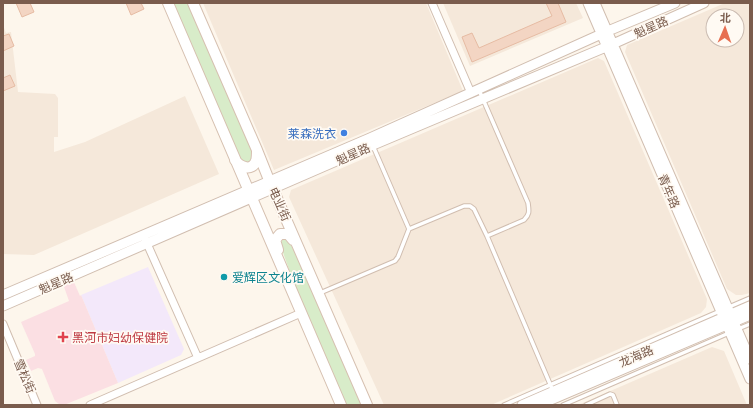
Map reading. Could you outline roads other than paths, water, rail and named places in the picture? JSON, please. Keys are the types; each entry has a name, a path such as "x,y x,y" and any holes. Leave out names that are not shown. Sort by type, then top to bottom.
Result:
{"main road":[{"name":"电业街","path":"168,3 341,405"},
{"name":"电业街","path":"194,3 271,185 368,405"},
{"path":"234,158 243,168 253,166 256,160 257,150"},
{"path":"287,281 284,265 275,243 276,238 280,234 285,233 290,235 308,270"}],"street":[{"path":"432,3 475,91"},
{"name":"青年路","path":"588,3 610,45 729,320 750,379"},
{"name":"青年路","path":"595,3 604,33"},
{"name":"魁星路","path":"3,306 145,239 372,141 475,91 675,3"},
{"name":"魁星路","path":"372,141 483,98 610,45 704,3"},
{"path":"145,239 198,358"},
{"name":"魁星路","path":"3,295 145,239"},
{"name":"龙海路","path":"729,320 750,306"},
{"path":"90,405 301,313"},
{"name":"龙海路","path":"522,405 729,320 750,315"},
{"name":"青年路","path":"729,320 750,359"},
{"name":"雪松街","path":"3,324 37,405"},
{"name":"龙海路","path":"539,405 553,391"}],"lane":[{"path":"475,91 483,98 528,203 529,212 528,216 524,220 486,236"},
{"path":"319,294 395,261 409,229 372,141"},
{"path":"409,229 464,206 470,206 474,209 553,391 504,405"},
{"path":"563,405 729,320 750,298"},
{"path":"729,320 750,324"},
{"path":"586,405 610,394 613,395 617,405"}],"place":[{"name":"莱森洗衣","path":"344,133"},
{"name":"爱辉区文化馆","path":"224,277"},
{"name":"黑河市妇幼保健院","path":"63,337"}]}
